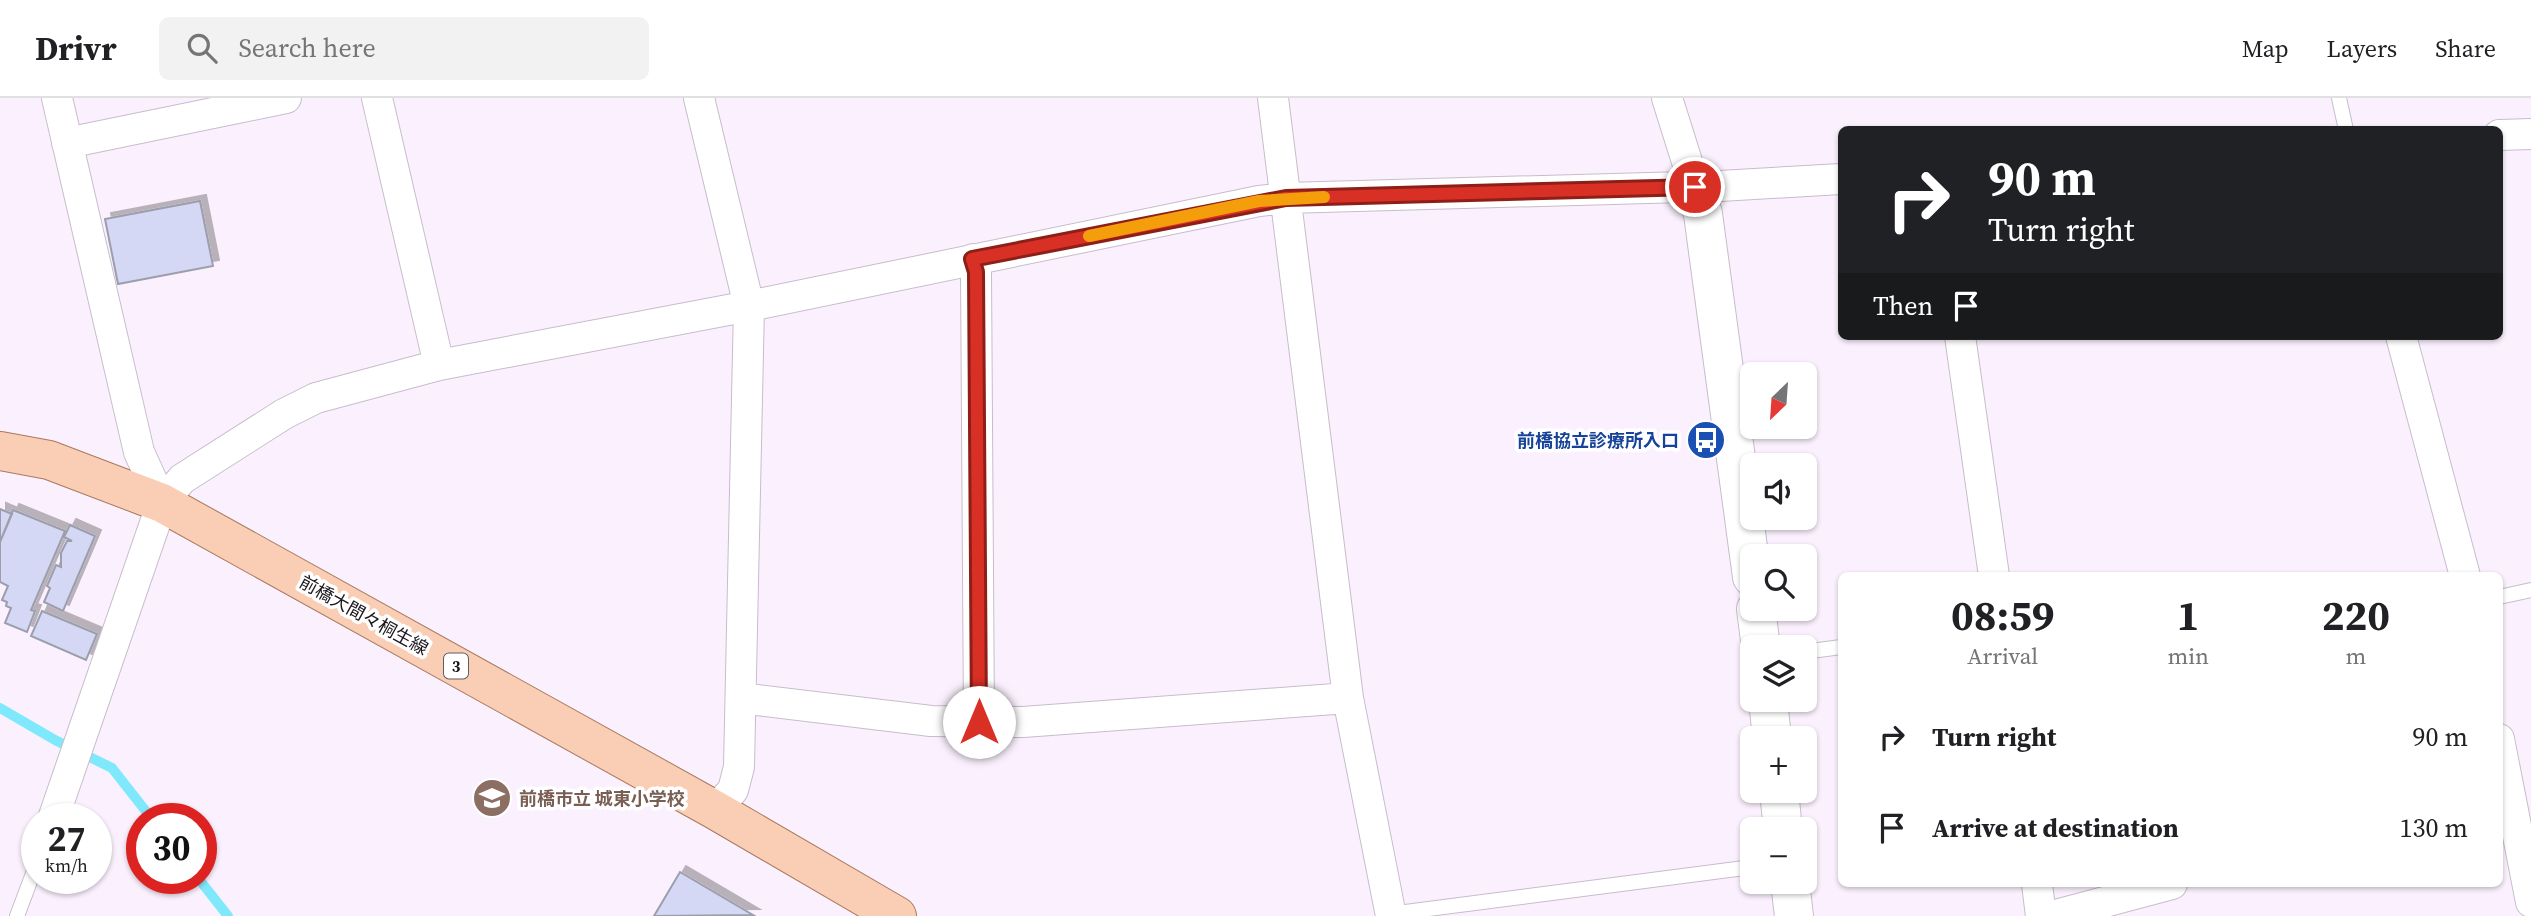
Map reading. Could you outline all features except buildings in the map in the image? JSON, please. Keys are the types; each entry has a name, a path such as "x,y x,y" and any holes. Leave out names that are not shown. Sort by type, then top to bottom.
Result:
{"main road":[{"name":"前橋大間々桐生線","path":"0,451 49,460 162,503 715,810 897,916"}],"street":[{"path":"57,98 139,453 162,503"},
{"path":"67,143 286,98"},
{"path":"377,98 439,365"},
{"path":"699,98 749,306 738,767 733,790 715,810"},
{"path":"1273,98 1348,698 1390,915"},
{"path":"1667,98 1703,214 1748,544"},
{"path":"2503,135 2531,134"},
{"path":"59,803 162,503 182,479 284,414 316,398 439,365 1286,198 1695,187 1838,180"},
{"path":"972,259 976,272 979,722"},
{"path":"1961,340 1992,572"},
{"path":"2402,340 2464,572"},
{"path":"741,698 931,721 979,722 1023,722 1348,698"},
{"path":"2503,753 2514,793 2531,902"},
{"path":"2037,887 2041,916"},
{"path":"2052,916 2161,887"},
{"path":"1791,894 1794,916"}],"lane":[{"path":"2339,98 2345,126"},
{"path":"2503,596 2531,590"},
{"path":"1817,650 1838,647"},
{"path":"1390,915 1740,869"},
{"path":"17,916 25,894"}],"waterway":[{"path":"0,708 55,740 112,768 139,803"},
{"path":"211,894 228,916"}],"slow traffic":[{"path":"1089,236 1259,201 1324,197"}],"place":[{"name":"前橋協立診療所入口","path":"1706,440"},
{"name":"前橋市立 城東小学校","path":"492,798"}],"route":[{"path":"979,722 976,272 972,259 1259,201 1286,198 1695,187"}]}
